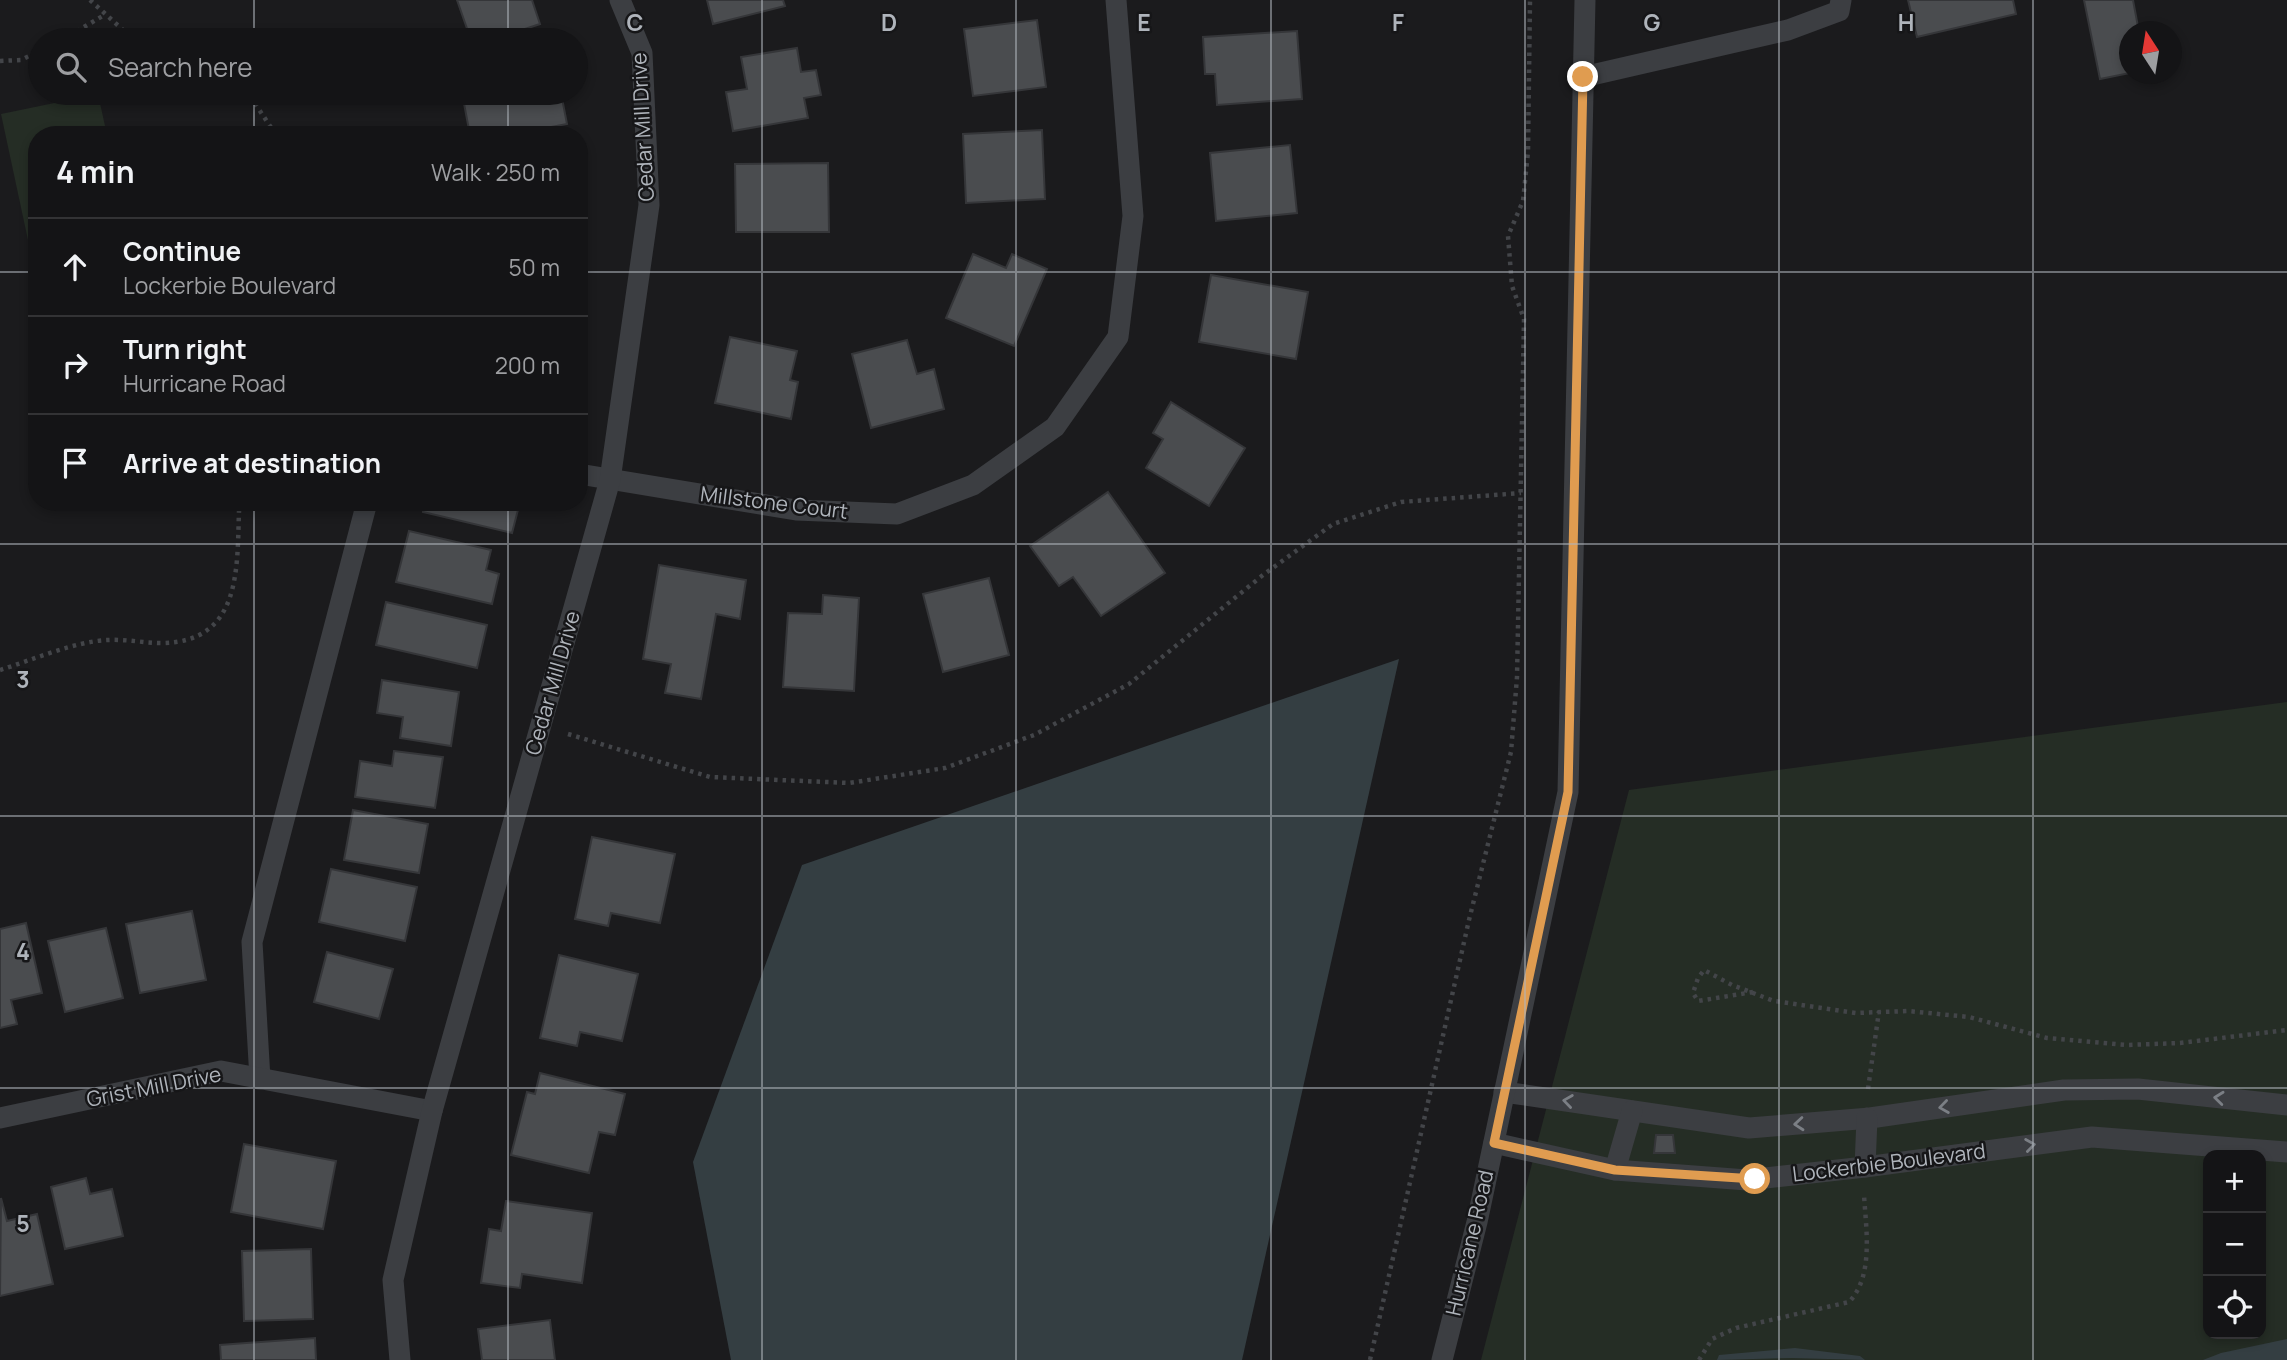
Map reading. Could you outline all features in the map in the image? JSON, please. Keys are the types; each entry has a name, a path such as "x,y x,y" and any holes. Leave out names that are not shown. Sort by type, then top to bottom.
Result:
{"street":[{"name":"Cedar Mill Drive","path":"400,1360 393,1280 432,1111 610,480 649,205 642,52 620,0"},
{"name":"Millstone Court","path":"588,476 796,510 897,514 973,485 1055,427 1118,337 1133,216 1116,0"},
{"name":"Hurricane Road","path":"1442,1360 1478,1222 1568,792 1585,0"},
{"path":"1583,77 1788,30 1839,11 1841,0"},
{"path":"260,1079 252,942 365,511"},
{"name":"Grist Mill Drive","path":"0,1118 221,1071 432,1111"},
{"path":"1504,1092 1749,1128 1867,1118 2064,1090 2138,1089 2287,1105"},
{"path":"1615,1170 1632,1111"},
{"path":"1865,1167 1867,1118"},
{"name":"Lockerbie Boulevard","path":"1494,1143 1615,1170 1747,1180 2092,1137 2287,1152"}],"path":[{"path":"90,0 121,28"},
{"path":"1370,1360 1469,920 1511,752 1517,677 1524,319 1512,285 1508,236 1524,201 1528,152 1530,0"},
{"path":"82,28 106,14"},
{"path":"0,61 21,60 28,57"},
{"path":"256,105 270,126"},
{"path":"541,726 710,777 849,783 945,768 1034,735 1129,684 1263,575 1333,524 1401,502 1521,493"},
{"path":"0,670 64,649 107,640 163,643 195,639 214,627 226,606 237,574 239,511"},
{"path":"1753,992 1698,1001 1693,993 1704,970 1732,985 1753,992 1774,1001 1856,1013 1879,1011 1969,1017 2047,1038 2127,1045 2180,1044 2287,1030"},
{"path":"1867,1118 1868,1087 1879,1011"},
{"path":"1699,1360 1712,1339 1736,1328 1849,1303 1862,1284 1866,1240 1864,1192"}],"shaded area":[{"path":"45,105 100,105 105,126 28,126 28,240 1,114"},
{"path":"1399,659 1242,1360 731,1360 693,1162 802,865"},
{"path":"2287,702 2287,1360 1481,1360 1629,790"},
{"path":"2287,1339 2287,1360 2203,1360 2221,1353"},
{"path":"1795,1348 1860,1356 1865,1360 1717,1360 1719,1355"}],"building":[{"path":"457,0 532,0 540,24 528,28 467,28"},
{"path":"707,0 783,0 785,6 713,24"},
{"path":"1908,0 2013,0 2016,14 1917,37"},
{"path":"2084,0 2133,0 2137,21 2119,21 2119,75 2100,79"},
{"path":"1037,20 1046,87 973,96 964,29"},
{"path":"1297,31 1302,99 1217,105 1215,74 1205,74 1203,37"},
{"path":"797,48 801,72 816,70 821,95 804,98 808,118 733,131 726,92 747,89 741,57"},
{"path":"464,105 563,105 567,124 557,126 468,126"},
{"path":"1042,130 1045,199 966,203 963,134"},
{"path":"1290,145 1297,213 1216,221 1210,153"},
{"path":"828,163 829,232 736,232 735,164"},
{"path":"973,254 1006,268 1012,254 1047,269 1014,346 946,318"},
{"path":"1211,275 1308,292 1296,359 1199,342"},
{"path":"730,337 797,351 790,380 798,382 791,419 715,403"},
{"path":"907,340 917,374 934,369 944,409 871,428 852,354"},
{"path":"1171,402 1245,448 1209,506 1146,468 1163,439 1153,433"},
{"path":"1108,492 1165,573 1101,616 1073,577 1059,586 1030,546"},
{"path":"423,511 518,511 512,533"},
{"path":"409,531 491,550 486,570 499,574 492,604 396,582"},
{"path":"659,565 746,580 740,619 716,614 701,699 665,693 671,664 643,659"},
{"path":"989,578 1009,655 943,672 923,594"},
{"path":"823,595 859,598 854,691 783,687 788,613 822,614"},
{"path":"386,602 487,625 477,668 376,645"},
{"path":"382,680 459,692 451,746 400,738 403,717 377,713"},
{"path":"394,751 443,757 435,808 355,797 360,761 392,766"},
{"path":"353,810 428,824 419,873 344,860"},
{"path":"592,837 675,854 660,923 611,913 608,926 575,919"},
{"path":"331,869 417,887 405,941 319,922"},
{"path":"192,911 206,980 140,993 126,924"},
{"path":"26,923 42,993 11,1000 17,1024 0,1028 0,929"},
{"path":"106,928 123,998 65,1012 48,941"},
{"path":"327,952 393,969 379,1019 314,1002"},
{"path":"559,955 638,974 622,1041 580,1032 577,1046 540,1038"},
{"path":"540,1073 625,1094 615,1135 599,1132 589,1173 511,1155 527,1092 535,1094"},
{"path":"1656,1135 1673,1135 1675,1153 1654,1153"},
{"path":"244,1144 336,1161 323,1229 231,1212"},
{"path":"86,1178 90,1194 112,1189 123,1236 65,1249 51,1187"},
{"path":"1,1198 7,1221 37,1214 53,1284 0,1296"},
{"path":"506,1201 592,1213 582,1283 522,1274 520,1288 481,1283 489,1229 501,1231"},
{"path":"311,1249 313,1319 244,1321 242,1251"},
{"path":"550,1320 555,1360 482,1360 478,1329"},
{"path":"315,1338 316,1360 221,1360 220,1345"}],"route":[{"path":"1583,77 1568,792 1494,1143 1615,1170 1755,1179"}]}
